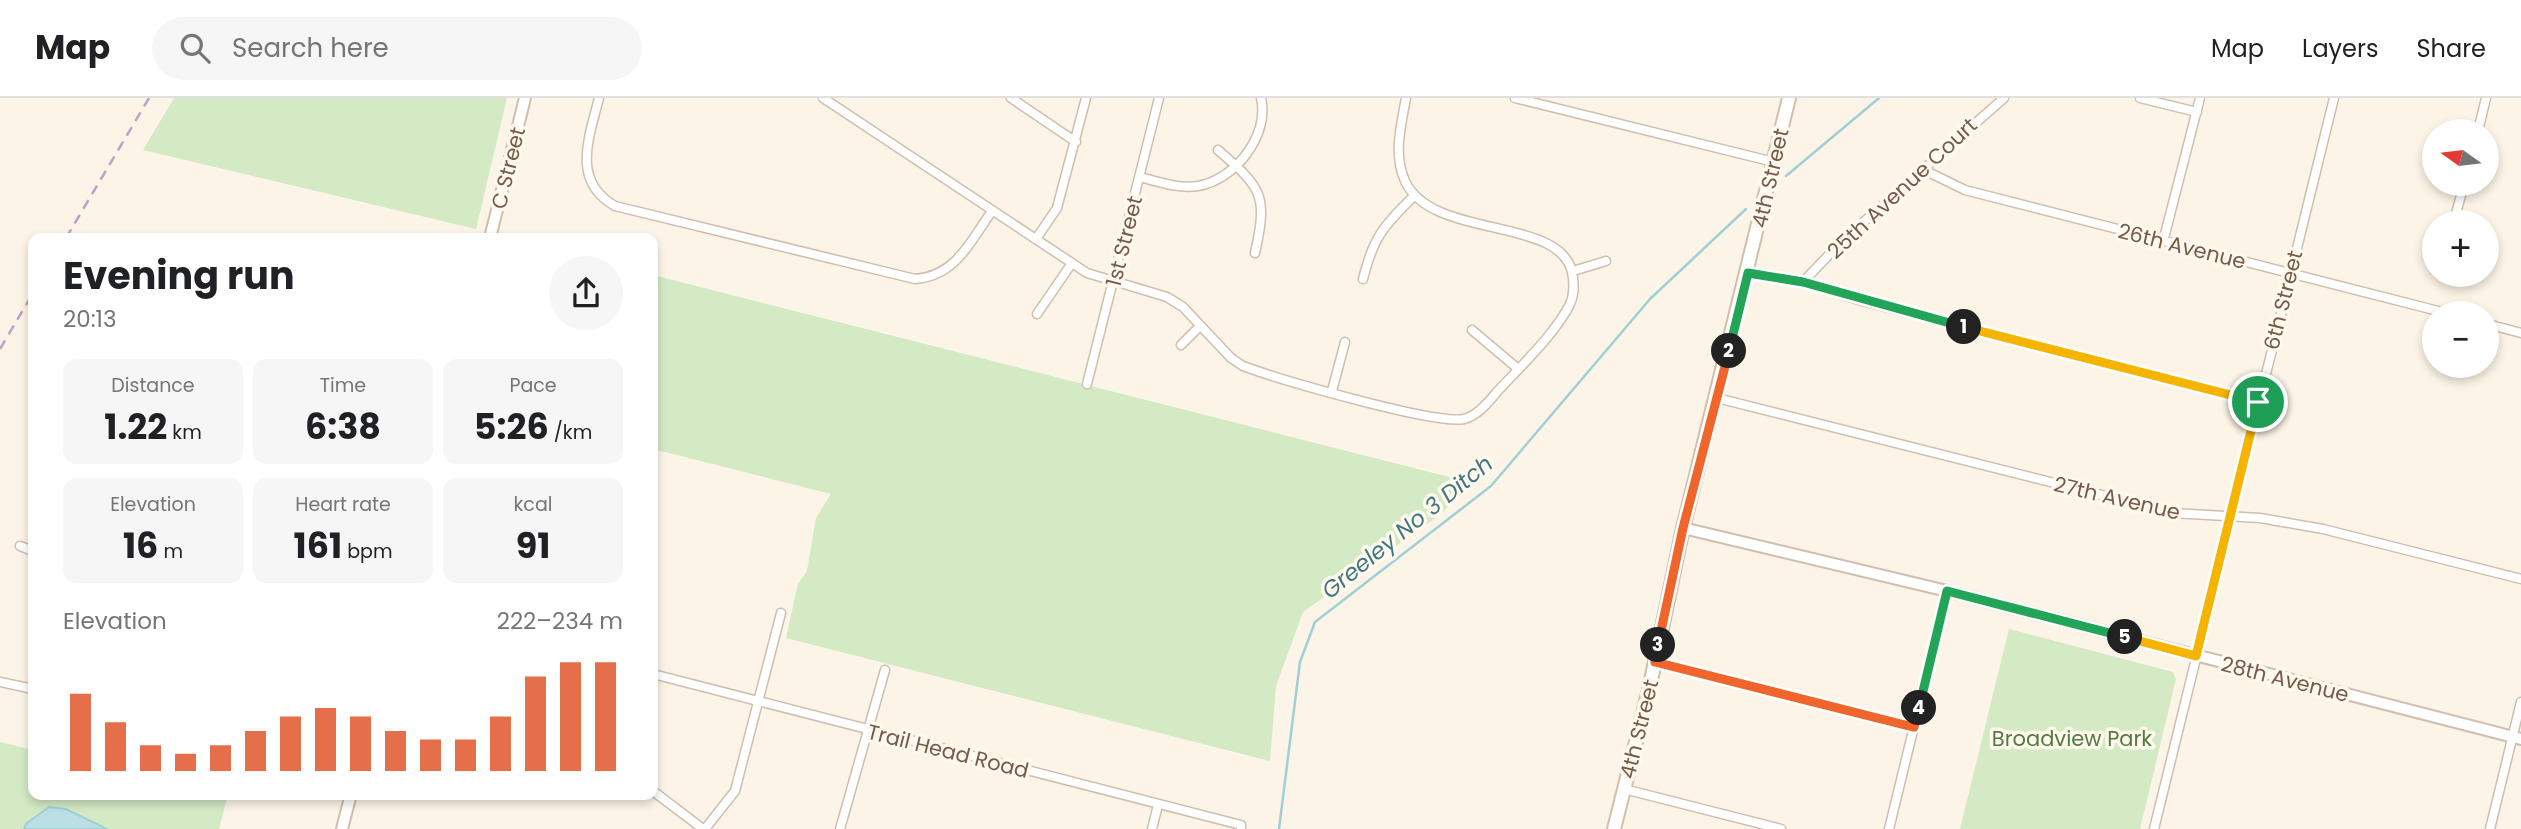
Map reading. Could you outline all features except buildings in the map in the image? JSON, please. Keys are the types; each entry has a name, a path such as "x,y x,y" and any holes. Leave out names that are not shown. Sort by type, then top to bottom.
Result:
{"main road":[{"name":"4th Street","path":"1614,829 1655,662 1683,528 1789,98"}],"street":[{"name":"C Street","path":"491,233 525,98"},
{"path":"599,98 585,164 597,192 615,206 915,279 931,278 948,270 992,211"},
{"path":"822,98 1094,277 1167,297 1183,307 1243,366 1430,416 1463,419 1486,405 1569,306 1574,291 1573,271 1561,252 1542,240 1442,214 1414,196 1399,160 1398,144 1406,98"},
{"path":"1011,98 1076,142"},
{"path":"1036,239 1057,208 1086,98"},
{"name":"1st Street","path":"1087,384 1159,98"},
{"path":"1140,177 1182,187 1199,186 1235,164 1247,154 1261,130 1264,108 1261,98"},
{"path":"1515,98 1774,162"},
{"name":"25th Avenue Court","path":"1803,282 1842,241 2004,98"},
{"path":"2140,98 2197,112"},
{"path":"2163,242 2200,98"},
{"name":"6th Street","path":"2154,829 2334,98"},
{"path":"2481,119 2486,98"},
{"path":"1218,150 1252,182 1261,202 1261,226 1255,253"},
{"name":"26th Avenue","path":"1922,169 1965,190 2422,307"},
{"path":"1363,279 1372,247 1381,229 1414,196"},
{"path":"1573,271 1606,261"},
{"path":"1037,314 1072,263"},
{"path":"1748,273 1803,282 1862,301 2258,402"},
{"path":"1181,345 1200,326"},
{"path":"2499,327 2521,333"},
{"path":"1472,330 1517,368"},
{"path":"1332,391 1345,342"},
{"name":"27th Avenue","path":"1717,398 2174,513 2260,518 2323,529 2521,579"},
{"name":"28th Avenue","path":"1683,528 1947,591 2517,738"},
{"path":"20,545 28,549"},
{"path":"1889,829 1947,591"},
{"path":"658,795 704,829 735,791 781,613"},
{"path":"1655,662 1914,727"},
{"path":"840,829 866,729 885,670"},
{"name":"Trail Head Road","path":"658,675 1241,825 1241,829"},
{"path":"0,681 28,688"},
{"path":"2490,829 2517,738 2521,702"},
{"path":"1625,789 1781,829"},
{"path":"342,829 349,800"},
{"path":"1152,829 1158,805"}],"green space":[{"path":"174,98 507,98 476,229 143,150"},
{"path":"658,276 1453,478 1465,490 1441,514 1303,612 1276,686 1270,761 786,638 798,584 807,571 816,518 831,494 658,450"},
{"name":"Broadview Park","path":"2009,629 2173,672 2176,679 2140,829 1960,829"},
{"path":"0,742 28,749 28,800 226,800 219,829 107,829 66,809 49,807 26,824 24,829 0,829"}],"water":[{"path":"49,807 66,809 107,829 24,829 26,824"}],"waterway":[{"name":"Greeley No 3 Ditch","path":"1786,176 1879,98"},
{"name":"Greeley No 3 Ditch","path":"1279,829 1300,662 1315,622 1491,486 1650,299 1746,209"}],"railway":[{"path":"69,233 149,98"},
{"path":"0,349 28,301"}],"route":[{"path":"1748,273 1803,282 1862,301 2258,402 2196,656 1947,591 1914,727 1655,662 1683,528 1748,273"}]}
